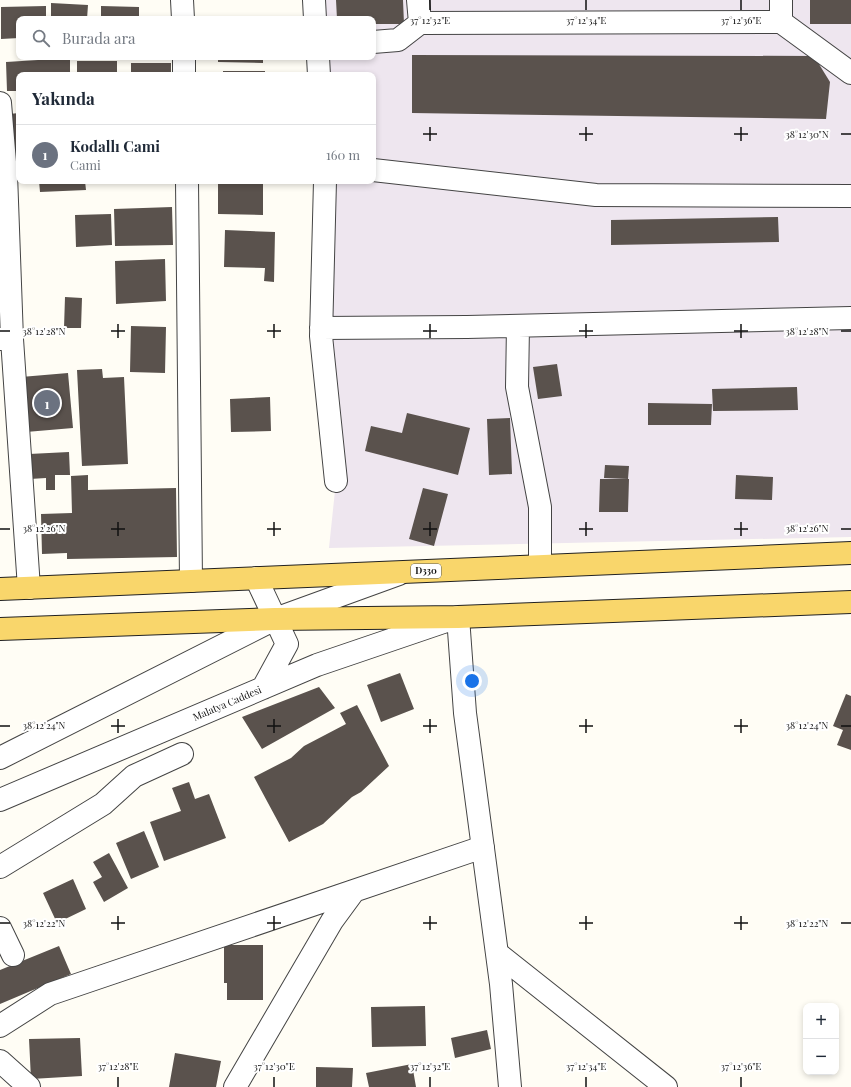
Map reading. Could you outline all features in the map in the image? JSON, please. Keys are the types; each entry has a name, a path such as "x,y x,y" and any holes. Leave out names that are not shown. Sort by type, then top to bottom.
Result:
{"main road":[{"name":"D330","path":"0,589 851,553"},
{"path":"0,628 275,619 458,617 851,602"}],"street":[{"path":"182,0 183,16"},
{"path":"314,0 315,16"},
{"path":"418,0 420,23"},
{"path":"781,0 781,22"},
{"path":"376,42 398,40 420,23 781,22 851,74"},
{"path":"184,60 184,72"},
{"path":"318,60 319,72"},
{"path":"0,103 8,174 6,339 29,588"},
{"path":"376,170 596,195 851,196"},
{"path":"187,184 191,581"},
{"path":"325,184 321,336 336,481"},
{"path":"321,328 518,326 851,318"},
{"path":"518,326 517,387 540,507 540,566"},
{"path":"0,758 275,619 404,572"},
{"path":"256,578 287,644 263,688"},
{"path":"458,617 465,713 501,984 510,1087"},
{"name":"Malatya Caddesi","path":"0,800 317,665 458,617"},
{"path":"0,867 103,804 134,776 182,754"},
{"path":"0,1026 50,994 483,847"},
{"path":"235,1087 332,921 354,891"},
{"path":"0,928 14,955"},
{"path":"497,953 666,1087"},
{"path":"0,1061 30,1087"}],"shaded area":[{"path":"311,0 851,0 851,537 329,548 336,481 320,184 376,184 376,72 315,72 314,60 376,60 376,16 312,16"}],"building":[{"path":"336,0 403,0 404,24 376,24 376,16 337,16"},
{"path":"810,0 851,0 851,24 810,24"},
{"path":"51,3 88,5 87,16 51,16"},
{"path":"46,6 46,16 16,16 16,38 1,39 1,7"},
{"path":"101,6 139,7 139,16 101,16"},
{"path":"412,55 814,56 830,82 826,119 412,113"},
{"path":"70,60 70,72 16,72 16,91 7,91 6,62"},
{"path":"218,60 263,60 263,63 218,62"},
{"path":"77,61 117,61 117,72 77,72"},
{"path":"131,63 171,63 171,72 131,72"},
{"path":"223,71 265,71 265,72"},
{"path":"16,113 16,169 11,169 9,114"},
{"path":"39,184 85,184 86,190 40,192"},
{"path":"218,184 263,184 263,215 218,214"},
{"path":"172,207 173,245 115,246 114,209"},
{"path":"111,214 112,245 76,247 75,215"},
{"path":"778,217 779,242 611,245 611,220"},
{"path":"225,230 275,232 274,282 264,281 265,268 224,267"},
{"path":"165,259 166,301 116,304 115,261"},
{"path":"65,297 82,298 81,328 64,328"},
{"path":"131,326 166,327 165,373 130,372"},
{"path":"557,364 562,396 538,399 533,367"},
{"path":"102,369 103,378 124,377 128,464 82,466 77,370"},
{"path":"68,373 73,428 26,432 21,377"},
{"path":"797,387 798,410 713,411 712,389"},
{"path":"270,397 271,431 231,432 230,399"},
{"path":"648,403 712,404 711,425 648,425"},
{"path":"407,413 470,428 458,475 365,451 371,426 402,433"},
{"path":"510,418 512,474 489,475 487,419"},
{"path":"69,452 70,475 55,475 55,490 46,490 46,478 30,479 29,454"},
{"path":"605,465 629,466 628,479 604,478"},
{"path":"88,475 88,490 176,488 177,557 67,559 67,553 42,554 41,514 72,513 71,476"},
{"path":"736,475 773,477 772,500 735,499"},
{"path":"600,479 629,479 628,512 599,512"},
{"path":"423,488 448,494 434,546 409,539"},
{"path":"400,673 414,709 381,722 367,685"},
{"path":"319,687 335,708 262,749 242,717"},
{"path":"846,694 851,696 851,750 837,745 843,730 833,726"},
{"path":"357,705 389,766 323,824 289,842 254,777 291,758 304,746 346,724 340,713"},
{"path":"189,782 195,799 209,794 226,838 164,861 150,822 181,811 172,788"},
{"path":"144,831 159,867 131,879 116,843"},
{"path":"109,853 128,888 104,902 93,882 102,877 93,862"},
{"path":"73,879 86,909 57,923 43,893"},
{"path":"224,945 263,945 263,1000 227,1000 227,983 224,983"},
{"path":"59,946 71,974 0,1004 0,970"},
{"path":"425,1006 426,1046 372,1047 371,1007"},
{"path":"487,1030 491,1049 455,1058 451,1038"},
{"path":"80,1038 82,1076 31,1079 29,1039"},
{"path":"175,1053 221,1061 216,1087 169,1087"},
{"path":"412,1064 416,1087 369,1087 366,1073"},
{"path":"316,1067 353,1068 352,1087 316,1087"}],"place":[{"name":"Kodallı Cami","path":"47,403"}]}
